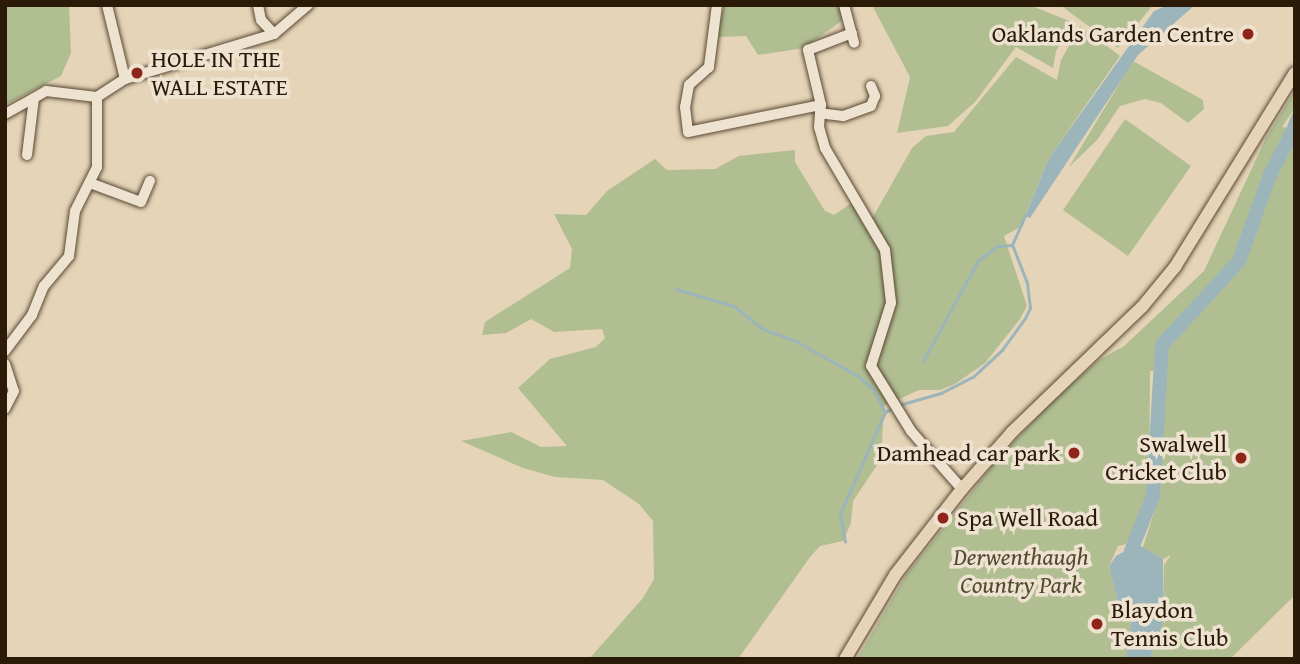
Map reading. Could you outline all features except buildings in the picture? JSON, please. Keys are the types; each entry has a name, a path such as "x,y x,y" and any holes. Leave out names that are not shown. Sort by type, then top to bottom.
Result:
{"main road":[{"path":"845,659 895,575 962,489 1012,432 1159,288 1188,248 1295,73"}],"street":[{"path":"107,5 125,79"},
{"path":"258,5 261,20 274,34"},
{"path":"5,114 46,91 97,97 125,79 274,34 309,5"},
{"path":"717,5 709,66 689,85 685,107 688,132 820,109 843,116 871,106 875,96 871,86"},
{"path":"844,5 853,38 808,50 825,148 885,250 891,303 871,366 902,416 962,489"},
{"path":"5,351 33,315 44,286 69,256 75,211 97,167 97,97"},
{"path":"27,155 34,98"},
{"path":"90,183 141,202 150,181"},
{"path":"5,364 14,391 5,409"}],"green space":[{"path":"5,5 69,5 71,53 61,76 5,105"},
{"path":"724,5 851,5 840,22 804,48 758,55 746,36 717,37"},
{"path":"872,5 1029,5 1072,22 1056,51 1053,68 1016,47 975,102 948,126 897,133 910,77"},
{"path":"1060,5 1153,5 1118,48"},
{"path":"1080,26 1120,56 1049,158 1020,227 1004,236 1027,306 1020,319 985,363 955,384 940,390 919,390 884,406 881,459 853,501 851,523 843,541 820,546 810,557 738,659 589,659 643,598 654,579 653,521 639,504 603,480 555,477 523,468 461,441 511,432 541,447 567,446 518,388 550,359 596,347 605,338 602,329 554,332 531,319 506,333 482,335 485,322 570,268 572,249 554,214 586,215 607,191 655,159 667,170 715,169 739,156 795,150 795,162 825,211 834,215 850,204 873,217 912,148 926,136 954,132 1016,57 1057,80 1061,60"},
{"path":"1133,61 1203,100 1204,109 1188,123 1161,103 1145,99 1120,106 1097,140 1069,167"},
{"name":"Derwenthaugh Country Park","path":"1295,90 1295,108 1282,127 1295,129 1295,595 1230,659 1150,659 1164,620 1164,565 1171,555 1163,559 1142,550 1160,494 1164,372 1150,371 1149,494 1135,542 1118,546 1109,566 1117,600 1132,615 1126,659 857,659 906,575 1001,455 1057,397 1099,360 1124,346 1204,271 1266,138"},
{"path":"1125,119 1191,166 1128,256 1063,210"}],"water":[{"path":"1168,5 1195,5 1138,55 1030,218 1025,216 1049,158 1154,11"},
{"path":"1295,108 1295,131 1270,175 1289,121"},
{"path":"1137,544 1163,559 1164,620 1150,659 1126,659 1132,615 1117,600 1109,566 1116,556"}],"waterway":[{"path":"1133,562 1131,551 1153,496 1162,345 1239,261 1270,175 1295,127"},
{"path":"899,405 941,393 973,377 1002,350 1025,318 1030,308 1027,283 1012,245 1025,216"},
{"path":"923,361 978,261 997,246 1012,245"},
{"path":"676,289 734,306 763,329 794,340 857,375 873,389 885,412"},
{"path":"845,542 840,514 885,412 893,408"}],"place":[{"name":"Oaklands Garden Centre","path":"1248,34"},
{"name":"HOLE IN THE WALL ESTATE","path":"137,73"},
{"name":"Damhead car park","path":"1074,453"},
{"name":"Swalwell Cricket Club","path":"1241,458"},
{"name":"Spa Well Road","path":"943,518"},
{"name":"Blaydon Tennis Club","path":"1097,624"}]}
